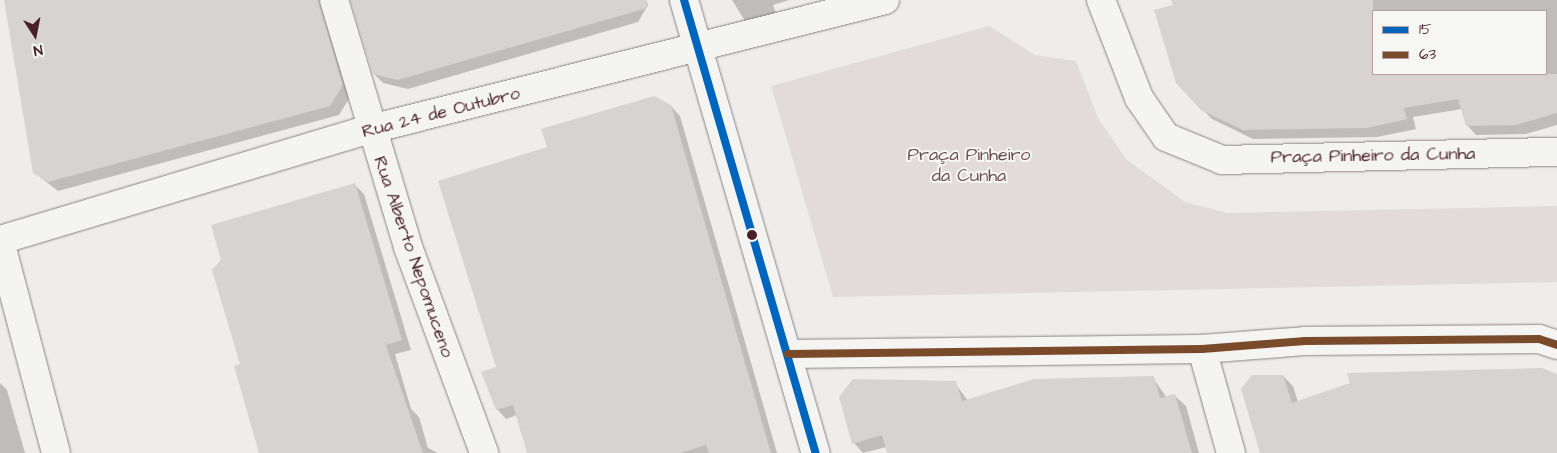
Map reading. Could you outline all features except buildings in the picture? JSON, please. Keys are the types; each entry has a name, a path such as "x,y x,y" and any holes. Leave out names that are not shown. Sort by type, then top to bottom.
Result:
{"street":[{"name":"Rua Alberto Nepomuceno","path":"334,0 370,129 484,453"},
{"path":"684,0 816,453"},
{"name":"Rua 24 de Outubro","path":"0,241 370,129 698,49 885,0"},
{"name":"Praça Pinheiro da Cunha","path":"1101,0 1139,98 1166,137 1222,160 1557,152"},
{"path":"0,241 9,320 56,453"},
{"path":"788,354 1202,348 1305,341 1539,339 1557,345"},
{"path":"1202,348 1231,453"}],"green space":[{"name":"Praça Pinheiro da Cunha","path":"989,26 1035,55 1076,61 1098,118 1126,159 1185,202 1228,213 1557,206 1557,282 833,297 771,86"}],"transit line":[{"name":"15","path":"684,0 816,453"},
{"name":"63","path":"788,354 1202,349 1305,341 1539,339 1557,345"}]}
